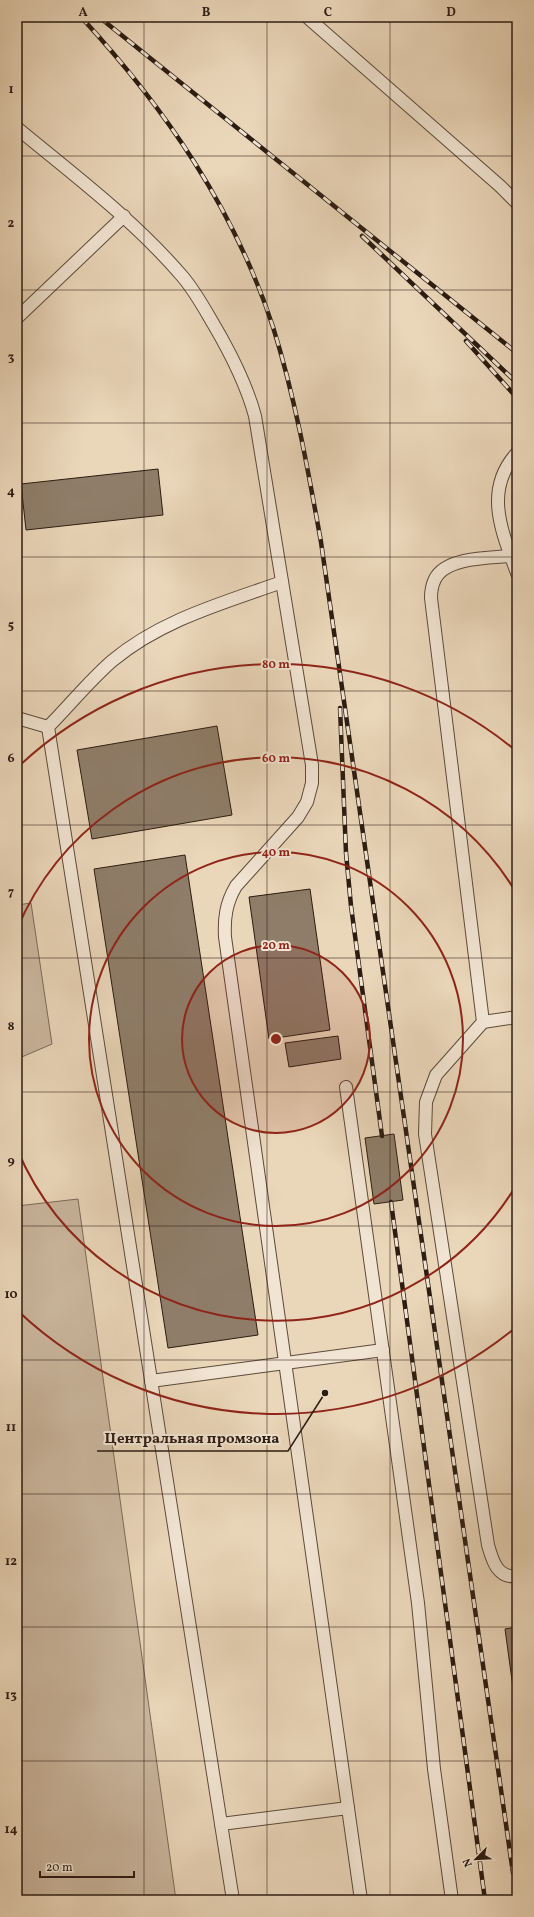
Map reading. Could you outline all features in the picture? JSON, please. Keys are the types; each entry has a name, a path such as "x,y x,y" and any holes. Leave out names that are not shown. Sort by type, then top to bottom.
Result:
{"lane":[{"path":"307,17 500,186 517,203"},
{"path":"17,128 124,216 182,276 198,296 238,366 255,416 312,766 312,783 307,802 298,817 236,886 229,899 224,922 225,937 361,1900"},
{"path":"17,318 124,216"},
{"path":"517,453 506,468 500,481 497,502 499,518 514,558 517,573"},
{"path":"483,1022 431,598 435,579 442,570 452,565 462,561 514,558"},
{"path":"48,727 112,662 146,637 176,621 282,582"},
{"path":"17,718 48,727"},
{"path":"48,727 233,1900"},
{"path":"517,1017 483,1022 436,1075 426,1102 425,1134 488,1545 493,1563 502,1574 517,1576"},
{"path":"346,1087 418,1603 434,1769 452,1900"},
{"path":"151,1381 383,1350"},
{"path":"221,1824 348,1808"}],"shaded area":[{"path":"31,903 52,1044 17,1059 17,905"},
{"path":"78,1199 176,1900 17,1900 17,1206"}],"building":[{"path":"158,469 163,515 26,530 21,484"},
{"path":"217,726 232,815 92,839 77,750"},
{"path":"185,855 258,1335 168,1348 94,869"},
{"path":"310,889 330,1030 269,1039 249,897"},
{"path":"338,1036 341,1059 289,1067 285,1043"},
{"path":"394,1134 403,1200 374,1204 365,1138"},
{"path":"517,1627 517,1717 505,1629"}],"railway":[{"path":"81,17 141,87 194,162 217,201 238,241 257,283 273,327 288,380 306,461 321,542 513,1873"},
{"path":"99,17 517,353"},
{"path":"362,236 517,383"},
{"path":"466,341 517,398"},
{"path":"340,708 346,853 351,906 382,1136"},
{"path":"391,1202 485,1900"}],"place":[{"name":"Центральная промзона","path":"325,1393"}]}
